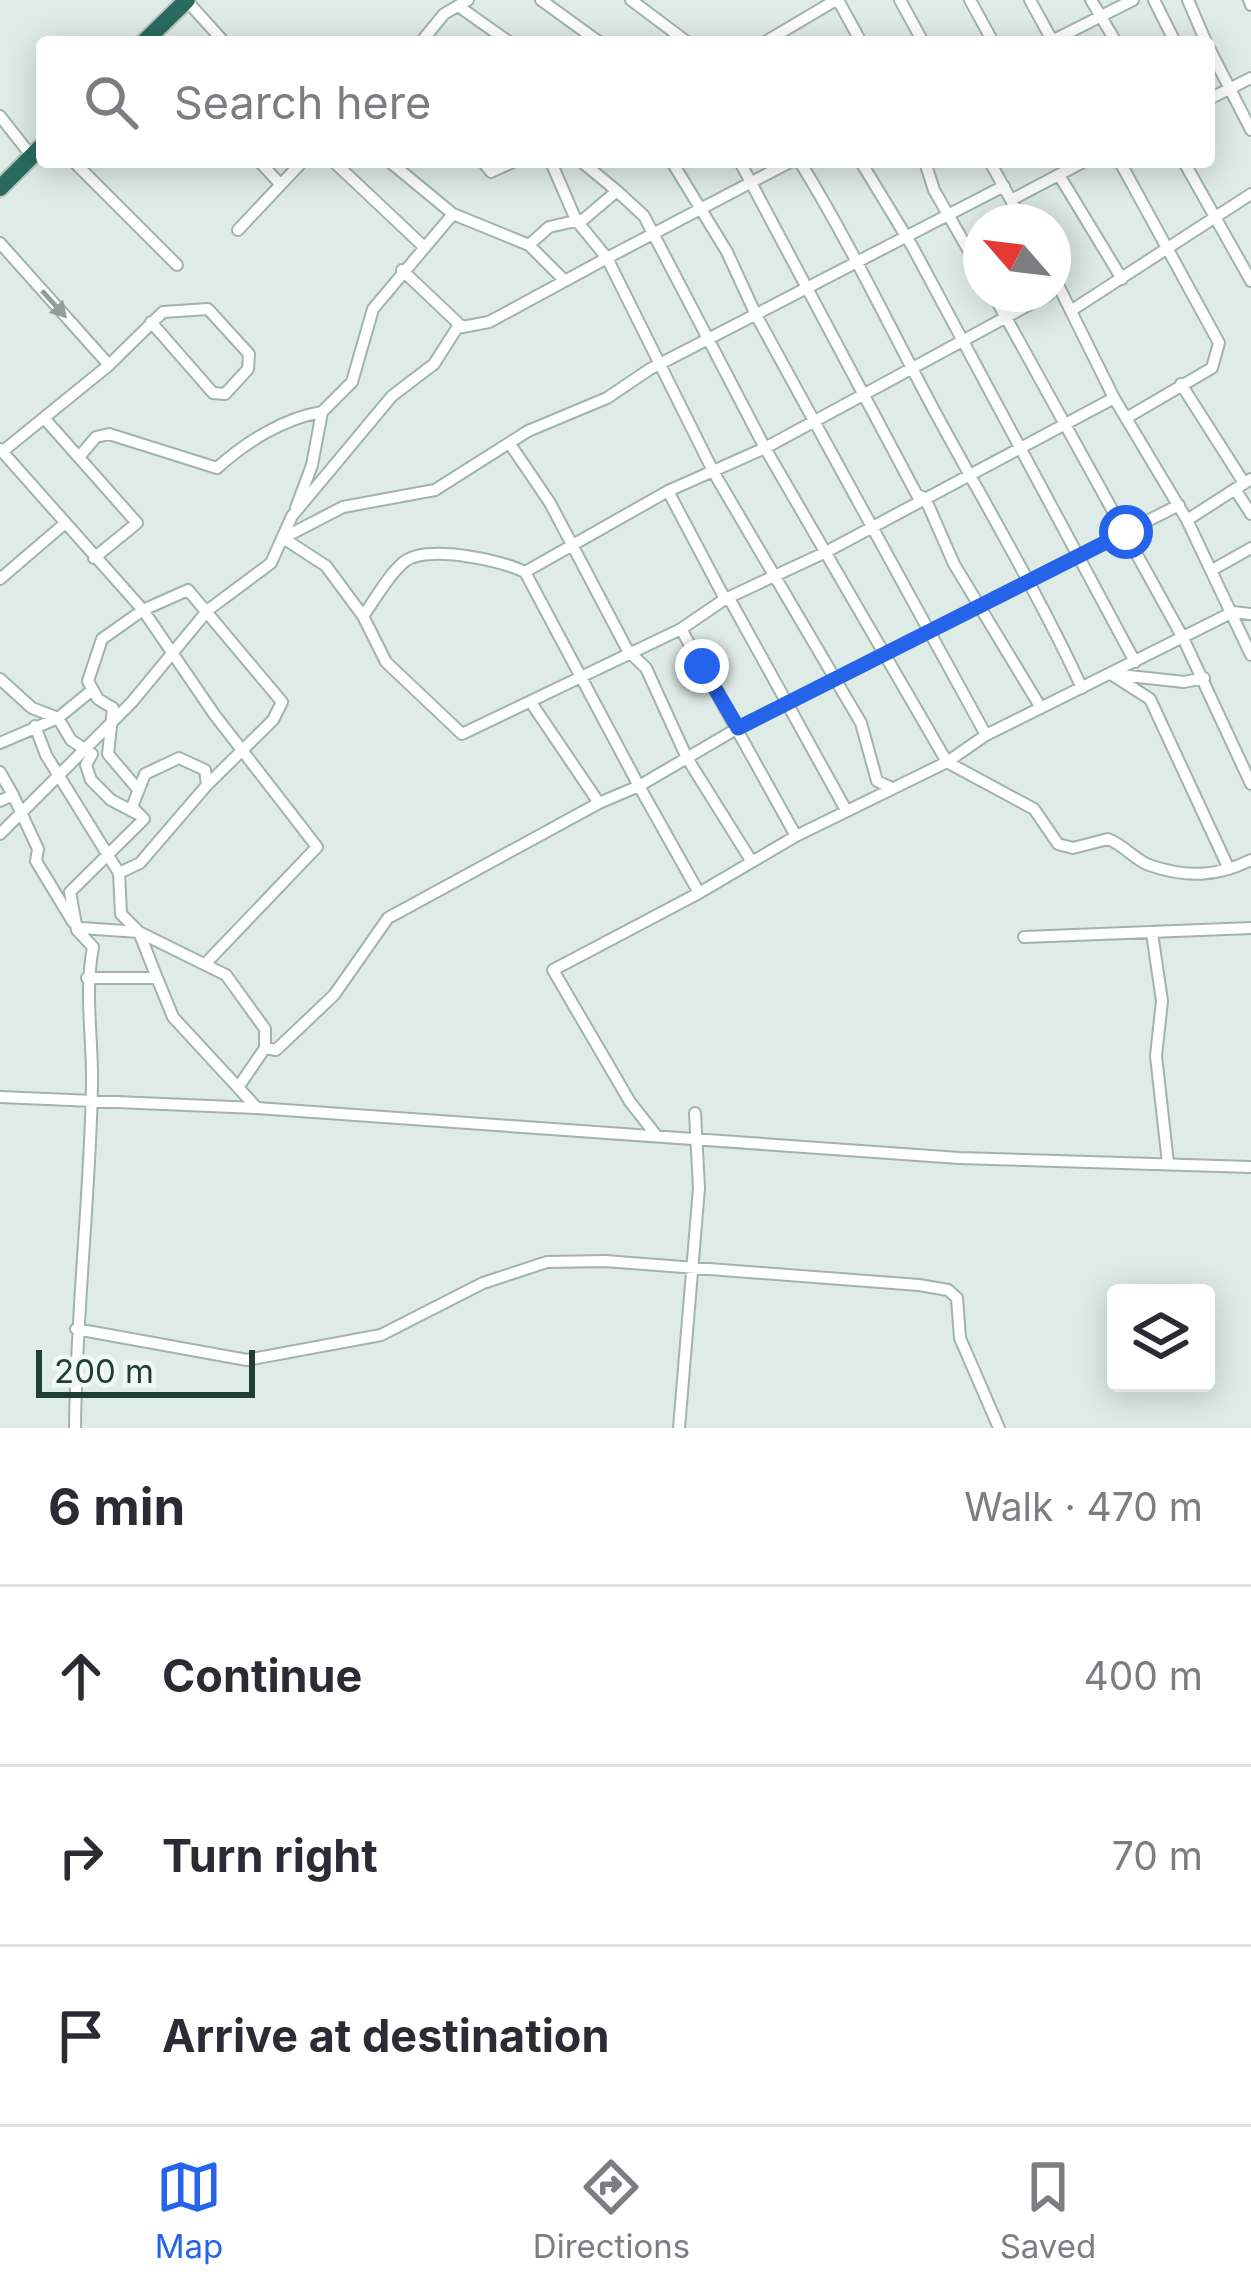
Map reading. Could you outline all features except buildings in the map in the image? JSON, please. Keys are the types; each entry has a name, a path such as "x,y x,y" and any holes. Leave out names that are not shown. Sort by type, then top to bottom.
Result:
{"highway":[{"path":"147,36 174,0"},
{"path":"149,36 187,0"},
{"path":"0,175 34,147"},
{"path":"0,188 34,147"}],"street":[{"path":"187,0 219,36"},
{"path":"432,0 445,14"},
{"path":"542,0 590,36"},
{"path":"631,0 679,36"},
{"path":"653,0 658,21"},
{"path":"775,36 837,0 858,36"},
{"path":"900,0 920,36"},
{"path":"970,0 990,36"},
{"path":"1030,0 1049,36"},
{"path":"1091,0 1113,36"},
{"path":"1064,36 1132,0"},
{"path":"1154,0 1172,36"},
{"path":"1188,0 1204,36"},
{"path":"426,36 445,14 465,4 502,36"},
{"path":"1215,62 1251,130"},
{"path":"1215,96 1251,78"},
{"path":"0,116 34,147"},
{"path":"80,168 177,265"},
{"path":"265,168 280,184"},
{"path":"238,230 296,168"},
{"path":"340,168 422,245"},
{"path":"397,168 453,214 529,245 565,281"},
{"path":"554,168 577,220 608,258 714,473 861,723 877,781 890,787"},
{"path":"588,168 644,216 765,448 947,762 1034,808 1051,838 1065,847 1108,839 1147,865 1186,876 1251,860"},
{"path":"676,168 702,208 986,735"},
{"path":"743,168 917,495 925,498 980,608 1041,707"},
{"path":"292,517 392,395 434,364 461,326 489,322 778,168"},
{"path":"804,168 836,216 969,474 1032,581 1082,688"},
{"path":"865,168 1135,662"},
{"path":"928,168 963,238"},
{"path":"994,168 1013,204"},
{"path":"1123,168 1219,343 1212,368 1128,417"},
{"path":"1187,168 1251,280"},
{"path":"1011,200 1062,169 1122,279"},
{"path":"283,538 343,507 435,490 510,444 607,398 661,364 1004,186"},
{"path":"529,245 549,227 577,220 616,191"},
{"path":"1251,194 1072,310 1114,398 1187,520 1251,655"},
{"path":"0,833 111,723 208,610 271,563 312,465 322,412 352,382 373,309 422,245 453,214"},
{"path":"0,243 109,365"},
{"path":"402,270 461,326"},
{"path":"151,322 213,393 225,394 248,369 249,354 208,309 163,311 151,322 109,365 1,450 143,610 240,749 317,847 206,962"},
{"path":"1005,312 1204,678 1251,784"},
{"path":"525,572 668,491 765,448 1015,312"},
{"path":"1181,384 1243,484 1251,514"},
{"path":"283,538 326,566 363,616 386,662 462,734 681,628 1114,398"},
{"path":"79,457 96,437 109,434 217,469 243,446 294,416 322,412"},
{"path":"44,418 137,523 94,558"},
{"path":"510,444 628,651 646,668 687,758 752,862"},
{"path":"1187,520 1243,484"},
{"path":"668,491 847,811"},
{"path":"265,1048 276,1051 334,994 388,918 598,803 639,786 738,728 836,683 1178,505"},
{"path":"0,579 63,524"},
{"path":"1212,570 1251,548"},
{"path":"363,616 400,565 414,556 492,556 525,572 700,893"},
{"path":"119,873 140,863 240,749 273,720 282,702 188,590 143,610 102,639 88,681 91,691 113,708 108,754 136,787"},
{"path":"656,1135 630,1102 553,970 796,836 947,762 986,735 1233,612 1251,614"},
{"path":"681,628 796,836"},
{"path":"1111,674 1184,682 1204,678"},
{"path":"1111,674 1150,699 1229,869"},
{"path":"0,679 32,708 58,718 92,754 86,765 91,780 143,819"},
{"path":"0,743 58,718 91,691"},
{"path":"532,704 598,803"},
{"path":"34,726 104,855 119,873 121,914 139,932 226,975 258,1013 265,1048 239,1086"},
{"path":"143,819 132,807 136,787 145,774 179,758 205,770 207,785"},
{"path":"0,772 38,849 36,861 93,947 87,978 91,1102 76,1329 75,1428"},
{"path":"0,801 14,795"},
{"path":"79,929 70,892 104,855 113,855 143,819"},
{"path":"1024,937 1251,928"},
{"path":"79,929 139,932"},
{"path":"139,932 173,1017 257,1108"},
{"path":"1152,932 1162,1001 1156,1056 1168,1163"},
{"path":"87,978 157,978"},
{"path":"0,1096 257,1108 959,1158 1251,1167"},
{"path":"679,1428 699,1188 695,1113"},
{"path":"76,1329 248,1360 381,1335 483,1283 547,1262 690,1268 948,1290 961,1307 960,1338 999,1428"}],"route":[{"path":"702,666 738,728 1126,532"}]}
